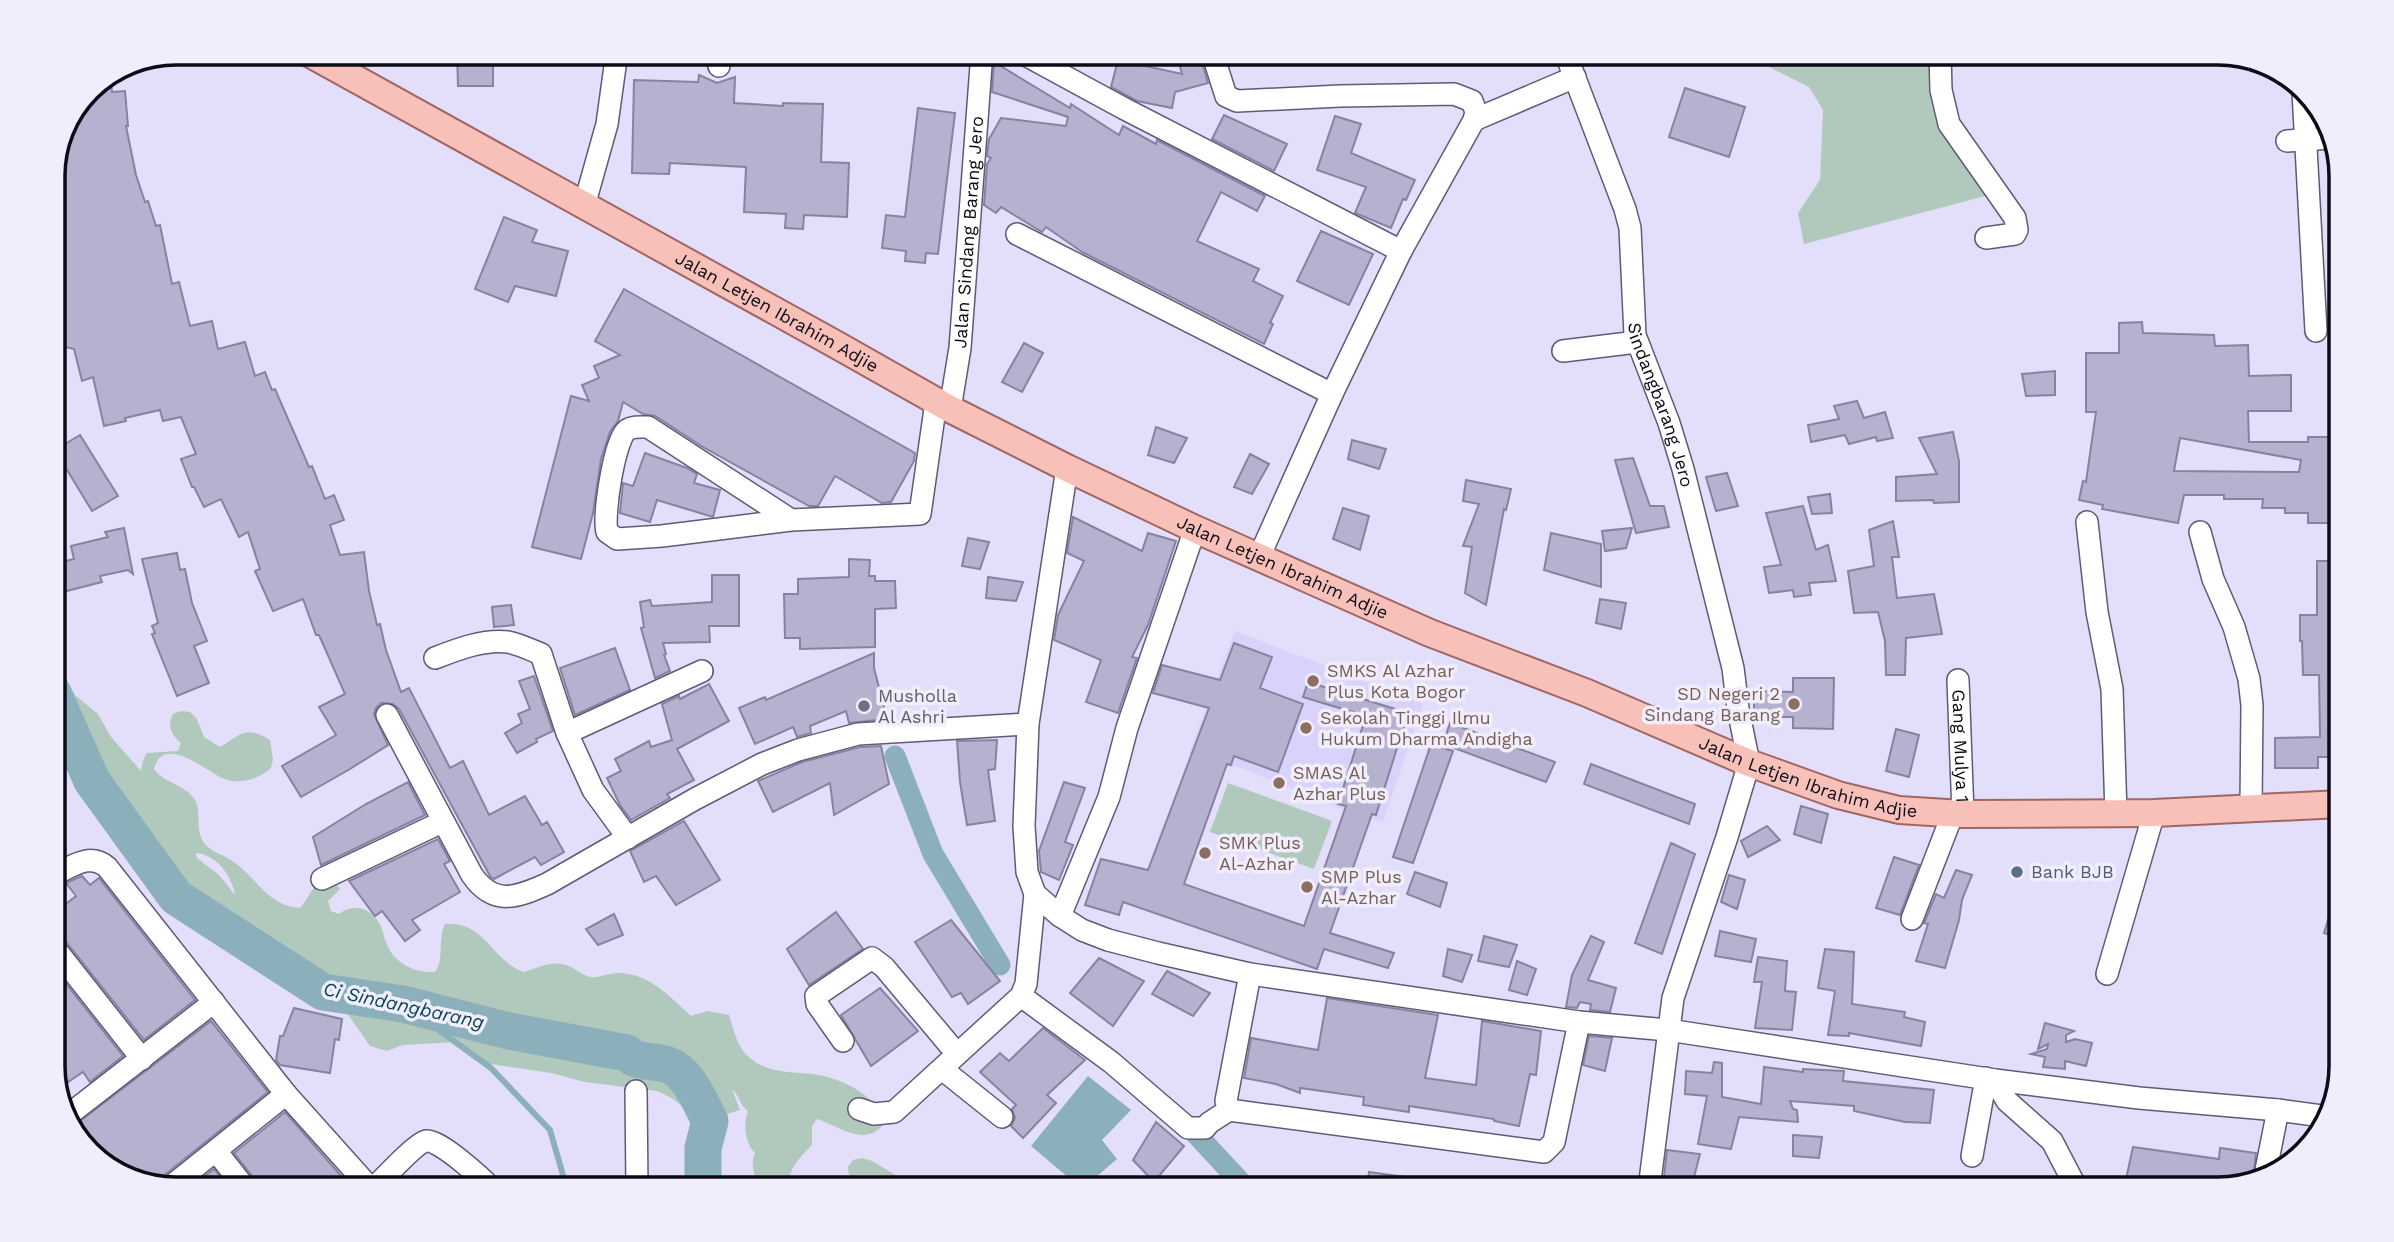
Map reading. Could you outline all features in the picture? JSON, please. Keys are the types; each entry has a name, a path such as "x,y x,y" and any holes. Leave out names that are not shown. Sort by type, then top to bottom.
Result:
{"main road":[{"name":"Jalan Letjen Ibrahim Adjie","path":"330,65 943,405 1067,468 1195,529 1430,632 1587,693 1749,763 1838,795 1899,810 1958,814 2116,814 2329,805"}],"street":[{"path":"584,206 607,124 615,65"},
{"name":"Jalan Sindang Barang Jero","path":"791,520 920,514 943,405 960,348 981,65"},
{"path":"1044,65 1401,251"},
{"path":"1216,65 1223,89 1230,100 1454,94 1472,101 1476,112 1401,251 1258,557"},
{"name":"Sindangbarang Jero","path":"1570,65 1625,209 1630,229 1637,342 1683,469 1733,668 1749,763"},
{"path":"1940,65 1941,90 1949,124 2015,218 2015,234 1986,238"},
{"path":"1474,120 1575,77"},
{"path":"2301,102 2296,140 2316,331"},
{"path":"2296,140 2322,138"},
{"path":"1017,234 1332,394"},
{"path":"1563,351 1637,342"},
{"path":"648,427 791,520 617,539 611,536 606,528 605,519 619,442 626,430 648,427"},
{"path":"859,1109 874,1114 894,1112 1021,996 1026,984 1035,894 1027,872 1024,826 1028,724 1067,468"},
{"path":"2087,522 2097,612 2112,689 2116,814"},
{"path":"1060,916 1109,797 1128,728 1195,529"},
{"path":"2200,532 2213,579 2234,627 2249,679 2252,705 2251,808"},
{"path":"435,658 460,649 501,642 510,642 541,654 568,733 593,790 628,838"},
{"path":"568,733 702,671"},
{"name":"Gang Mulya 1","path":"1958,680 1958,814"},
{"path":"387,715 442,822 480,886 492,894 505,897 523,895 547,884 762,764 820,743 858,734 889,731 1028,724"},
{"path":"1650,1177 1674,998 1749,763"},
{"path":"2107,974 2154,813"},
{"path":"1912,919 1958,814"},
{"path":"322,879 442,822"},
{"path":"65,870 89,859 101,863 286,1094 361,1177"},
{"path":"1035,894 1060,916 1082,930 1108,940 1250,974 1579,1022 1668,1030 1991,1079 2139,1098 2318,1115"},
{"path":"843,1041 817,1004 816,996 872,958 884,967 950,1062 1002,1117"},
{"path":"65,961 142,1059"},
{"path":"1229,1110 1226,1101 1250,974"},
{"path":"1021,996 1111,1062 1188,1128 1205,1128 1229,1110 1544,1152 1554,1142 1579,1022"},
{"path":"74,1110 214,1002"},
{"path":"1972,1156 1991,1079"},
{"path":"1991,1079 2007,1101 2052,1141 2071,1177"},
{"path":"636,1091 637,1177"},
{"path":"183,1177 286,1094"},
{"path":"2267,1166 2277,1110"},
{"path":"384,1177 422,1143 428,1141 444,1148 478,1177"},
{"path":"216,1151 237,1177"}],"shaded area":[{"path":"1761,65 1932,65 1935,113 1985,196 1804,244 1798,213 1820,180 1823,110 1809,87"},
{"name":"Sekolah Tinggi Ilmu Hukum Dharma Andigha","path":"1235,631 1423,703 1383,822 1342,809 1236,766 1226,767 1189,754"},
{"path":"65,678 75,695 98,714 111,737 141,771 147,753 178,751 181,743 172,733 170,723 173,714 181,711 190,712 197,719 204,737 220,747 244,733 262,735 270,740 273,759 271,768 249,780 224,779 175,754 166,754 159,759 154,769 193,797 198,807 199,832 204,843 240,867 279,902 300,908 316,886 334,881 340,889 328,901 331,911 339,914 350,908 360,908 370,912 380,924 394,956 419,971 435,972 438,967 445,924 470,929 503,959 524,972 558,964 591,977 618,973 639,977 658,987 691,1016 708,1011 729,1015 742,1049 764,1067 823,1076 856,1089 874,1104 884,1124 877,1131 860,1135 817,1119 812,1126 812,1145 798,1160 790,1177 755,1177 755,1153 746,1133 748,1111 732,1089 740,1110 701,1122 672,1098 657,1091 585,1082 551,1073 484,1063 468,1055 457,1042 403,1045 387,1051 370,1046 342,1006 326,993 277,972 259,968 231,949 220,936 195,891 127,834 116,821 103,790 65,749","holes":["196,853 211,858 227,874 235,895 219,875 197,858"]},
{"path":"1228,783 1332,821 1314,869 1210,832"},
{"path":"1088,1076 1131,1110 1102,1140 1117,1159 1096,1177 1068,1177 1031,1146"},
{"path":"862,1158 872,1161 899,1177 850,1177 848,1167 853,1160"}],"building":[{"path":"457,65 493,65 493,86 458,86"},
{"path":"994,65 999,65 1070,108 1071,104 1119,135 1123,126 1156,144 1157,140 1265,196 1257,211 1221,192 1197,241 1259,269 1253,281 1283,296 1270,323 1273,324 1264,344 1082,252 1046,227 1042,232 1001,207 996,213 984,205 987,164 991,158 987,156 989,139 1001,118 1066,126 1068,117 992,92"},
{"path":"1117,65 1141,65 1182,74 1180,65 1203,65 1208,83 1175,92 1172,108 1137,101 1111,87"},
{"path":"699,75 717,83 735,77 734,103 783,106 783,103 823,104 821,162 849,163 847,217 804,215 803,229 785,228 786,214 744,212 746,167 670,163 669,174 632,173 634,80 698,82"},
{"path":"111,86 112,92 125,91 126,126 136,175 156,226 160,225 172,284 179,282 190,326 212,321 218,349 245,342 255,376 265,372 272,390 275,389 325,499 334,495 344,520 330,525 340,555 364,552 377,625 380,624 401,692 409,688 450,768 463,761 489,815 525,796 542,825 547,822 564,852 541,865 535,857 494,879 490,876 399,709 393,704 381,703 374,714 388,745 301,797 282,766 336,735 319,707 345,694 319,635 316,635 303,599 273,611 255,571 260,569 248,532 239,537 221,499 204,507 192,487 181,459 196,454 181,417 163,421 160,410 104,426 93,377 82,381 74,349 65,347 65,169 76,127 88,108"},
{"path":"1685,88 1745,107 1729,157 1669,137"},
{"path":"918,108 955,113 938,254 926,253 925,263 905,261 906,251 882,248 886,215 905,217"},
{"path":"1224,115 1287,144 1274,171 1212,139"},
{"path":"1335,116 1361,124 1351,153 1415,180 1406,200 1403,199 1391,228 1355,213 1366,187 1317,170"},
{"path":"504,217 537,230 532,242 568,251 556,296 515,286 508,302 475,289"},
{"path":"1321,231 1373,254 1349,305 1297,281"},
{"path":"624,289 915,453 914,461 891,502 882,503 835,476 818,506 809,506 703,447 655,416 643,414 623,402 618,421 610,432 601,459 593,513 581,559 532,547 571,396 589,401 582,385 599,378 594,366 620,355 595,341"},
{"path":"2142,322 2143,333 2214,335 2215,346 2248,345 2249,376 2291,375 2291,411 2248,411 2249,442 2308,442 2308,437 2329,437 2329,523 2308,523 2308,513 2285,513 2285,508 2262,508 2263,499 2224,499 2224,495 2184,495 2178,523 2102,509 2103,505 2079,500 2083,481 2086,482 2096,412 2086,412 2086,353 2119,353 2119,323","holes":["2180,438 2301,460 2299,472 2174,471"]},
{"path":"1024,343 1043,353 1022,392 1002,382"},
{"path":"2055,371 2055,395 2026,396 2022,374"},
{"path":"1857,401 1864,418 1885,412 1893,438 1877,441 1876,437 1849,444 1845,435 1811,442 1808,425 1839,419 1834,406"},
{"path":"1156,427 1187,438 1174,463 1148,455"},
{"path":"1953,432 1959,461 1959,502 1896,501 1896,477 1937,474 1919,438"},
{"path":"80,435 118,496 92,511 65,466 65,444"},
{"path":"1352,440 1386,449 1379,469 1348,459"},
{"path":"645,453 697,474 694,483 720,490 713,517 657,500 650,522 620,513 623,483 633,486"},
{"path":"1250,454 1269,464 1252,494 1234,487"},
{"path":"1633,458 1650,506 1664,506 1669,527 1636,533 1615,460"},
{"path":"1727,473 1738,506 1716,511 1706,477"},
{"path":"1466,480 1511,489 1506,510 1504,509 1486,605 1465,593 1472,547 1463,546 1479,504 1463,501"},
{"path":"1830,494 1832,513 1812,514 1808,497"},
{"path":"1803,506 1816,550 1828,545 1836,581 1809,583 1811,595 1794,597 1793,590 1769,593 1764,567 1781,565 1766,513"},
{"path":"1343,508 1369,516 1360,550 1333,539"},
{"path":"1073,517 1142,551 1148,533 1176,541 1148,625 1132,657 1137,658 1118,713 1086,702 1101,660 1054,640 1058,615 1084,561 1067,553"},
{"path":"1893,521 1899,557 1892,557 1897,598 1934,594 1942,634 1906,638 1905,675 1886,675 1885,641 1878,612 1854,613 1848,571 1874,566 1869,530"},
{"path":"124,528 133,574 128,570 100,576 102,582 65,591 65,561 74,559 71,546 108,537 105,532"},
{"path":"1632,528 1626,548 1605,551 1602,531"},
{"path":"1551,533 1601,544 1601,587 1544,570"},
{"path":"968,538 989,542 980,569 962,566"},
{"path":"177,553 180,570 185,569 192,603 207,641 194,646 209,683 177,696 152,634 155,633 152,626 158,623 142,559"},
{"path":"849,559 870,560 869,576 875,576 875,581 895,581 896,608 875,609 875,647 800,649 800,638 785,638 784,594 798,594 798,579 849,577"},
{"path":"2317,561 2329,561 2329,757 2318,757 2318,768 2275,768 2275,738 2320,737 2319,675 2303,675 2300,641 2300,615 2317,615"},
{"path":"712,575 739,575 739,626 709,626 710,642 663,643 670,671 655,678 641,628 644,627 640,602 650,600 652,606 712,602"},
{"path":"988,577 1023,582 1016,601 986,598"},
{"path":"1600,599 1626,603 1621,629 1596,623"},
{"path":"511,605 514,625 494,627 492,607"},
{"path":"1234,643 1272,657 1260,688 1303,704 1278,772 1234,756 1231,765 1227,764 1184,884 1304,926 1346,806 1338,804 1366,716 1303,697 1308,682 1408,713 1376,815 1372,814 1330,933 1394,953 1388,968 1324,949 1317,969 1123,902 1119,915 1085,905 1101,859 1148,870 1209,708 1153,693 1162,665 1220,680"},
{"path":"615,648 630,690 575,715 560,668"},
{"path":"874,653 874,668 887,719 849,723 846,711 810,726 811,733 797,737 793,727 755,744 739,708 765,697 766,700"},
{"path":"534,676 553,731 517,753 505,733 522,723 518,714 530,709 519,681"},
{"name":"SD Negeri 2 Sindang Barang","path":"1793,678 1834,678 1833,729 1793,728 1793,717 1754,717 1754,691 1793,692"},
{"path":"709,684 729,721 677,749 694,780 667,794 670,798 631,820 620,805 607,778 621,771 615,759 649,741 651,747 672,740 662,704 679,696 680,699"},
{"path":"1450,723 1555,762 1546,782 1443,744"},
{"path":"1896,729 1919,735 1909,777 1886,771"},
{"path":"997,740 995,769 988,770 995,821 967,825 957,741"},
{"path":"1431,744 1453,751 1413,863 1393,857"},
{"path":"881,746 889,784 834,815 830,783 773,812 758,781 802,762 860,747"},
{"path":"1591,764 1695,804 1689,824 1584,784"},
{"path":"408,782 425,815 321,865 313,837"},
{"path":"1064,782 1085,788 1065,842 1073,845 1059,880 1041,872 1039,851"},
{"path":"1801,806 1828,814 1821,843 1794,834"},
{"path":"684,821 720,880 676,905 656,876 644,882 630,851"},
{"path":"1767,826 1780,840 1748,857 1741,841"},
{"path":"438,839 450,861 444,864 460,892 412,920 420,930 405,941 382,911 375,916 349,881"},
{"path":"1671,843 1695,854 1662,954 1635,943"},
{"path":"1894,857 1919,865 1900,915 1876,908"},
{"path":"1956,870 1972,875 1962,900 1945,968 1916,961 1928,924 1924,923 1936,894 1944,898"},
{"path":"1415,872 1447,883 1440,907 1407,894"},
{"path":"1729,875 1745,880 1737,909 1721,902"},
{"path":"82,876 90,885 99,878 195,1000 144,1040 65,941 65,905 76,896 66,883"},
{"path":"836,912 863,949 809,985 787,949"},
{"path":"614,914 623,935 598,945 586,929"},
{"path":"2329,917 2329,934 2324,933"},
{"path":"951,920 1000,981 968,1004 961,993 952,997 915,942"},
{"path":"1720,931 1756,939 1751,962 1715,956"},
{"path":"1484,936 1517,945 1509,967 1478,961"},
{"path":"1591,936 1604,942 1588,980 1616,988 1610,1012 1590,1010 1591,1004 1580,1002 1577,1008 1566,1007 1572,975"},
{"path":"1448,949 1472,955 1462,982 1443,976"},
{"path":"1825,949 1854,952 1852,1004 1905,1012 1904,1017 1925,1022 1921,1046 1849,1033 1849,1036 1828,1035 1835,991 1818,988"},
{"path":"1758,957 1787,961 1785,991 1796,992 1792,1030 1755,1028 1762,982 1754,982"},
{"path":"1099,958 1144,981 1113,1026 1070,993"},
{"path":"1517,961 1536,969 1527,995 1509,990"},
{"path":"1167,971 1210,993 1193,1016 1152,994"},
{"path":"65,982 123,1056 90,1082 83,1072 66,1083"},
{"path":"880,988 918,1031 871,1066 841,1015"},
{"path":"1327,998 1438,1015 1425,1078 1476,1085 1482,1021 1541,1031 1536,1075 1530,1074 1519,1126 1494,1119 1409,1106 1409,1112 1363,1105 1364,1097 1300,1088 1300,1093 1276,1084 1244,1078 1251,1038 1318,1050"},
{"path":"294,1008 342,1019 339,1040 335,1039 330,1073 280,1065 276,1060 280,1036 283,1036"},
{"path":"211,1021 268,1092 164,1176 140,1171 114,1159 92,1139 80,1122"},
{"path":"2045,1023 2074,1031 2066,1035 2066,1042 2075,1039 2092,1043 2086,1066 2065,1061 2065,1069 2043,1067 2045,1057 2031,1054 2047,1049 2048,1044 2038,1049"},
{"path":"1043,1028 1085,1060 1047,1095 1056,1103 1023,1138 1011,1126 1015,1118 1012,1109 1016,1105 980,1072 1000,1053 1009,1061"},
{"path":"1589,1036 1612,1038 1605,1071 1583,1065"},
{"path":"1714,1062 1722,1063 1722,1097 1761,1104 1764,1067 1803,1072 1803,1069 1844,1071 1843,1081 1934,1090 1930,1123 1905,1122 1854,1111 1854,1106 1790,1101 1793,1109 1797,1110 1798,1122 1739,1117 1731,1149 1698,1144 1707,1096 1685,1094 1686,1071 1712,1073"},
{"path":"285,1112 342,1177 253,1177 234,1153"},
{"path":"1156,1122 1184,1146 1158,1177 1149,1177 1133,1160"},
{"path":"1793,1135 1822,1137 1819,1158 1793,1156"},
{"path":"2133,1147 2219,1159 2220,1148 2256,1153 2254,1171 2240,1175 2126,1177"},
{"path":"1667,1150 1700,1154 1694,1177 1664,1177"},
{"path":"214,1169 220,1177 204,1177"},
{"path":"1369,1172 1406,1177 1368,1177"}],"waterway":[{"name":"Ci Sindangbarang","path":"65,720 92,781 176,897 323,992 403,1004 509,1031 627,1053 636,1059 668,1065 688,1081 710,1121 703,1148 703,1177"},
{"path":"895,756 933,854 1000,965"},
{"path":"403,1004 491,1068 550,1130 564,1177"},
{"path":"1196,1134 1236,1177"}],"place":[{"name":"SMKS Al Azhar Plus Kota Bogor","path":"1313,681"},
{"name":"SD Negeri 2 Sindang Barang","path":"1794,704"},
{"name":"Musholla Al Ashri","path":"864,706"},
{"name":"Sekolah Tinggi Ilmu Hukum Dharma Andigha","path":"1306,728"},
{"name":"SMAS Al Azhar Plus","path":"1279,783"},
{"name":"SMK Plus Al-Azhar","path":"1205,853"},
{"name":"Bank BJB","path":"2017,872"},
{"name":"SMP Plus Al-Azhar","path":"1307,887"}]}
